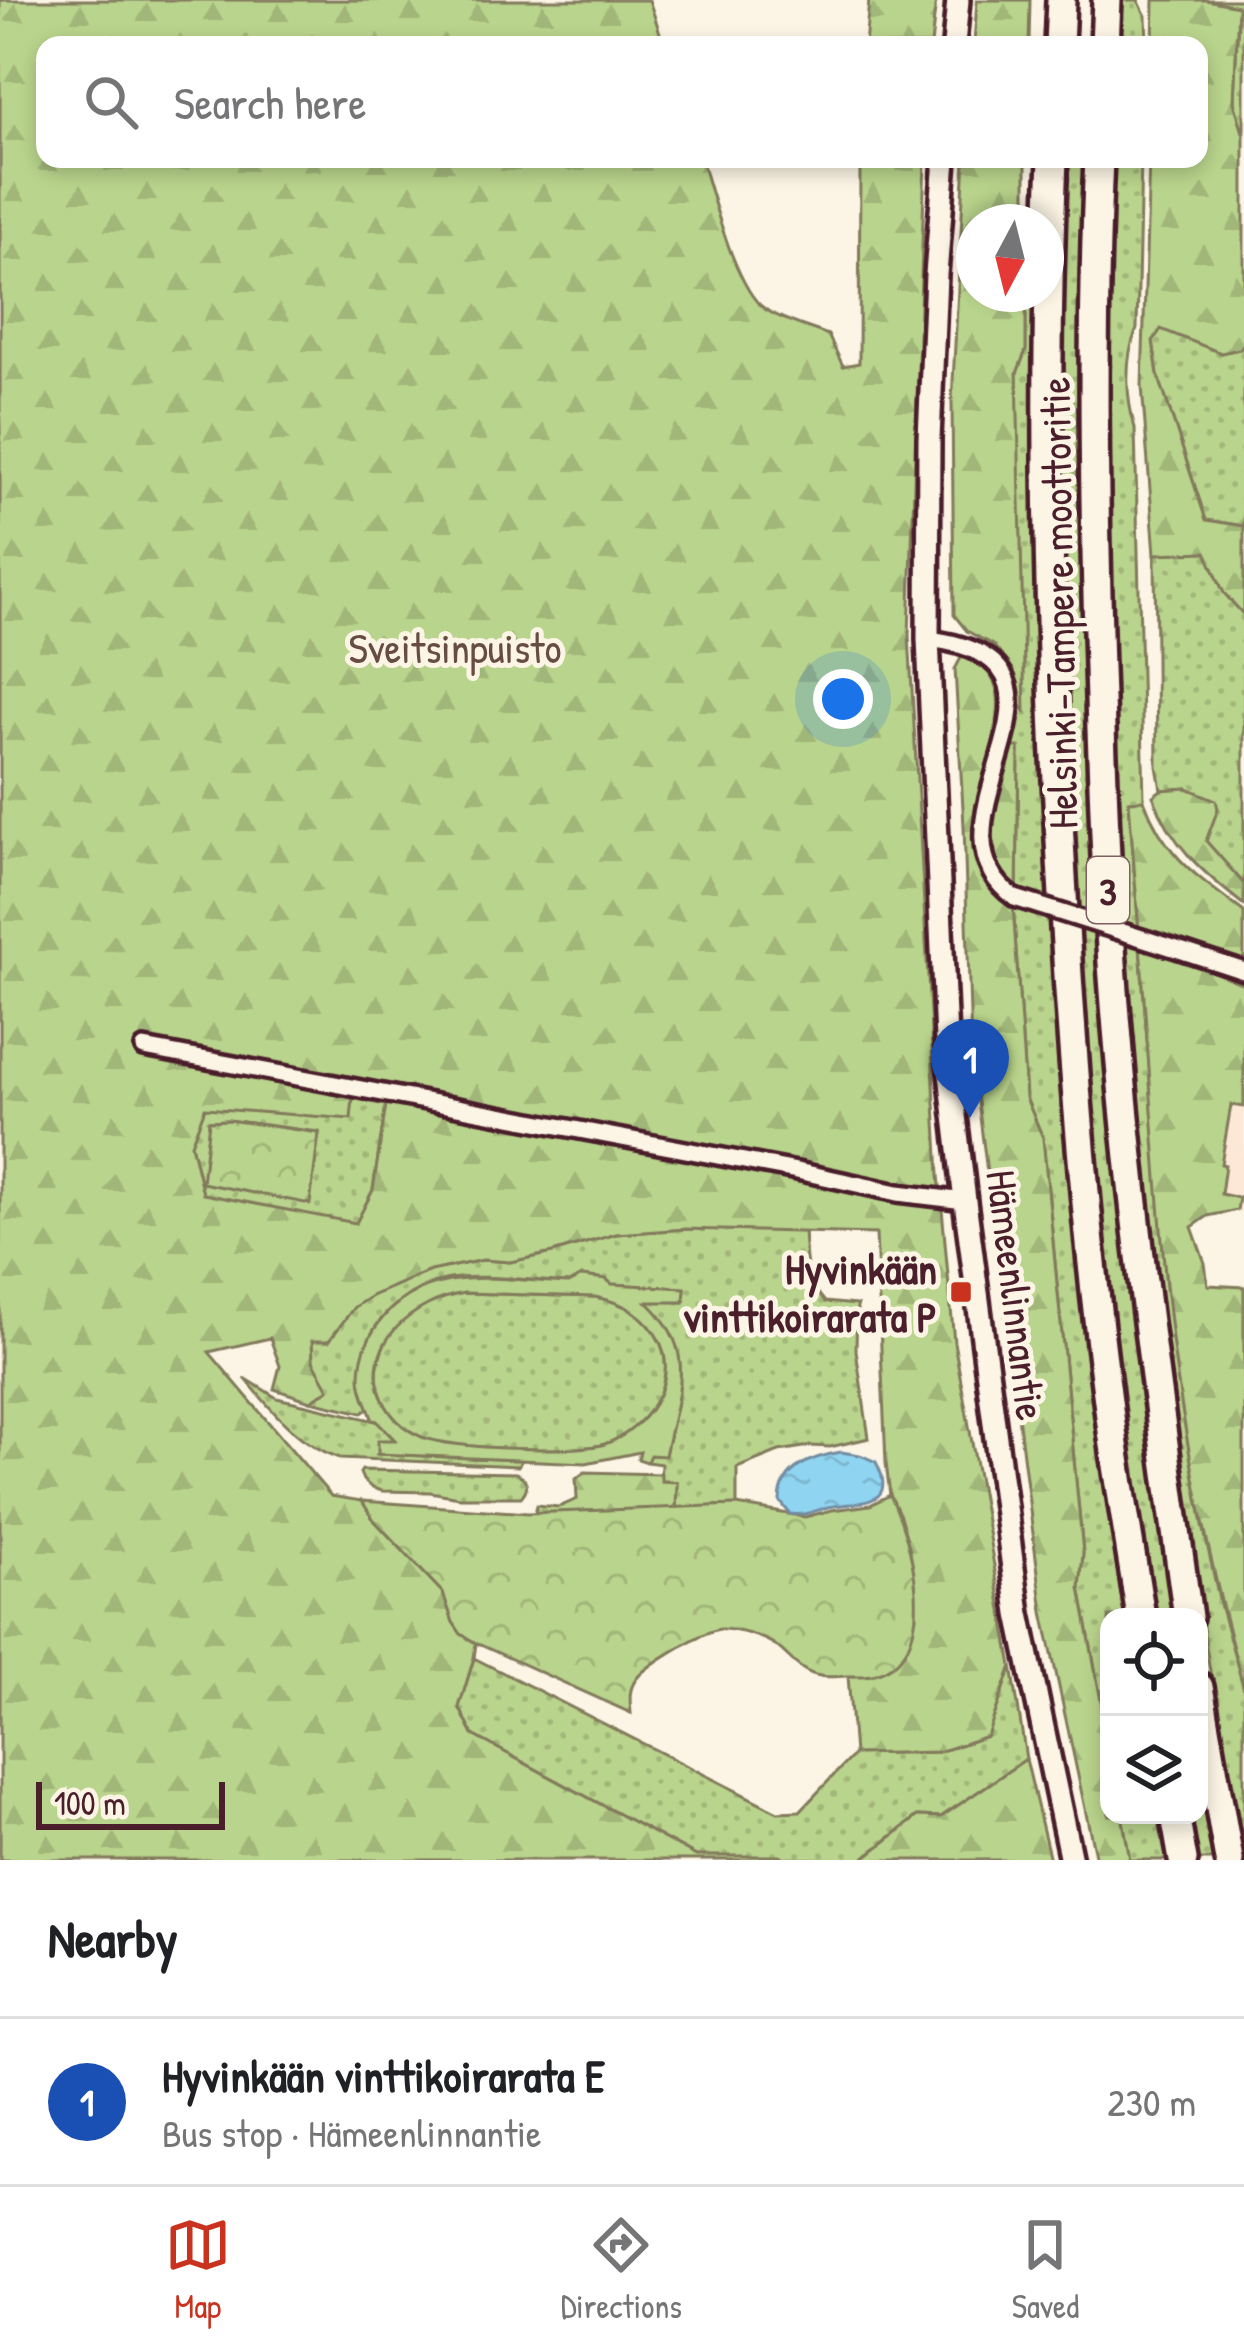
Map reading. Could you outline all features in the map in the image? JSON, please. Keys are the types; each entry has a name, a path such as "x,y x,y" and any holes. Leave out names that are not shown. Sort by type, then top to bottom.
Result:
{"highway":[{"path":"1058,36 1060,0"},
{"path":"1105,36 1107,0"},
{"name":"Helsinki-Tampere moottoritie","path":"1053,168 1048,481 1052,687 1065,941 1108,1401 1140,1608"},
{"name":"Helsinki-Tampere moottoritie","path":"1099,168 1093,428 1105,834 1128,1147 1187,1608"},
{"path":"1204,1716 1229,1860"},
{"path":"1177,1824 1183,1860"}],"main road":[{"path":"955,36 958,0"},
{"name":"Hämeenlinnantie","path":"944,168 930,419 928,639 946,1039 1019,1614 1071,1860"}],"street":[{"path":"928,639 986,655 1003,675 1010,716 985,806 982,839 987,866 1004,891 1244,971"},
{"path":"144,1048 898,1193 965,1201"}],"shaded area":[{"path":"1244,984 1244,1210 1208,1216"}],"green space":[{"name":"Sveitsinpuisto","path":"0,0 649,0 661,36 36,36 36,168 704,168 726,240 754,299 780,317 828,335 843,366 859,363 860,168 925,168 909,635 939,1175 954,1342 1012,1666 987,1736 938,1752 854,1754 848,1676 871,1675 916,1617 909,1547 890,1495 886,1463 876,1234 685,1229 616,1234 510,1262 483,1260 430,1271 354,1307 329,1341 312,1341 313,1361 329,1389 311,1401 274,1389 280,1366 270,1338 209,1352 331,1496 362,1501 443,1593 453,1622 476,1643 459,1707 473,1735 696,1856 780,1856 789,1860 0,1860","holes":["353,1098 386,1105 373,1190 356,1223 203,1194 191,1144 205,1108 351,1119"]},
{"path":"869,0 936,0 932,36 866,36"},
{"path":"977,0 1030,0 1029,36 975,36"},
{"path":"1119,0 1138,0 1146,16 1147,36 1117,36"},
{"path":"1154,0 1206,0 1238,6 1234,102 1244,136 1244,343 1240,349 1221,353 1161,329 1153,341 1158,375 1206,520 1244,526 1244,615 1224,593 1206,552 1155,554 1142,386 1149,168 1208,168 1208,36 1153,36"},
{"path":"1206,0 1244,0 1244,136 1234,102 1238,20"},
{"path":"965,168 1026,168 1026,204 963,204"},
{"path":"1062,168 1088,168 1085,572 1175,1608 1149,1608 1124,1442 1089,1111 1058,573"},
{"path":"1113,168 1141,168 1137,329 1128,378 1135,428 1144,800 1129,802 1166,1287 1204,1530 1244,1689 1244,1860 1208,1658 1208,1608 1200,1608 1177,1450 1140,1129 1117,806 1108,482"},
{"path":"957,312 1026,312 1026,350 1017,373 1025,711 1018,702 1011,668 994,646 967,631 954,615 952,400"},
{"path":"1026,312 1033,312 1034,519 1053,969 1088,1353 1124,1608 1100,1608 1100,1696 1080,1588 1083,1553 1043,1138 1026,1098 1013,905 1022,908 1017,892 1019,748 1012,747 1018,702 1024,709 1017,373 1026,350"},
{"path":"1161,328 1221,353 1240,349 1244,343 1244,526 1206,520 1158,375 1153,341"},
{"path":"1206,551 1224,593 1244,615 1244,884 1206,841 1217,810 1187,788 1161,790 1157,766 1155,554"},
{"path":"962,656 989,673 998,699 975,842 985,876 1013,905 1026,1098 1043,1138 1083,1553 1080,1588 1100,1696 1100,1824 1124,1824 1130,1860 1096,1860 1043,1612 971,1047 955,669"},
{"path":"1012,747 1019,747 1017,892 997,870 988,841 996,792"},
{"path":"1187,788 1216,800 1218,809 1206,841 1244,884 1244,905 1190,857 1153,796 1161,790"},
{"path":"1144,800 1172,851 1244,912 1244,965 1139,931 1129,801"},
{"path":"1140,946 1244,984 1244,1107 1231,1105 1221,1164 1225,1165 1221,1194 1239,1198 1237,1210 1208,1216 1192,1227 1208,1285 1244,1287 1244,1689 1206,1539 1178,1386"},
{"path":"352,1098 386,1105 373,1190 356,1224 203,1194 191,1144 205,1107 350,1118","holes":["228,1120 319,1132 309,1204 209,1121"]},
{"path":"209,1121 319,1133 310,1204 202,1183"},
{"path":"804,1230 807,1269 818,1293 825,1302 857,1305 856,1350 869,1438 779,1451 737,1468 737,1505 676,1508 677,1482 660,1481 661,1464 647,1462 649,1455 665,1455 678,1392 679,1355 662,1319 645,1301 684,1302 685,1289 612,1284 590,1277 569,1283 458,1278 421,1288 398,1303 372,1332 360,1376 369,1408 362,1413 311,1401 328,1388 313,1361 312,1340 329,1341 354,1306 373,1295 429,1271 483,1260 510,1262 616,1234"},
{"path":"582,1276 612,1284 685,1288 684,1302 647,1302 674,1338 679,1356 679,1393 665,1456 650,1455 647,1462 638,1459 640,1452 586,1463 378,1454 378,1440 395,1440 372,1420 360,1370 371,1336 396,1304 417,1291 465,1279 569,1283","holes":["464,1293 595,1297 641,1317 655,1333 665,1358 655,1403 620,1437 590,1447 542,1449 437,1441 404,1427 383,1400 377,1380 385,1344 396,1328 427,1305"]},
{"path":"464,1293 595,1297 633,1311 655,1333 665,1357 655,1403 620,1438 591,1447 466,1446 412,1432 391,1414 380,1394 382,1351 408,1315 432,1301"},
{"path":"245,1378 277,1398 376,1421 396,1441 378,1454 522,1460 518,1466 340,1458 298,1436"},
{"path":"362,1470 516,1473 527,1487 521,1497 382,1491 363,1480"},
{"path":"585,1472 661,1474 661,1481 677,1482 676,1508 535,1513 537,1505 559,1507 577,1499 576,1479"},
{"path":"890,1495 906,1537 916,1589 911,1638 901,1658 875,1674 823,1677 796,1664 764,1639 715,1630 643,1672 631,1690 631,1713 461,1634 443,1593 362,1501 528,1513 737,1505 805,1517 870,1505"},
{"path":"474,1658 778,1812 800,1811 854,1754 938,1752 987,1736 1012,1666 1026,1759 941,1817 917,1816 862,1860 696,1856 473,1735 459,1707"},
{"path":"1026,1759 1050,1860 862,1860 918,1816 941,1817"},
{"path":"1208,1807 1218,1860 1191,1860 1184,1824 1208,1824"},
{"path":"1124,1824 1161,1824 1167,1860 1130,1860"}],"water":[{"path":"841,1452 876,1462 883,1488 879,1495 790,1514 780,1501 792,1472 809,1461"}],"place":[{"name":"Hyvinkään vinttikoirarata E","path":"970,1118"},
{"name":"Hyvinkään vinttikoirarata P","path":"961,1292"}]}
